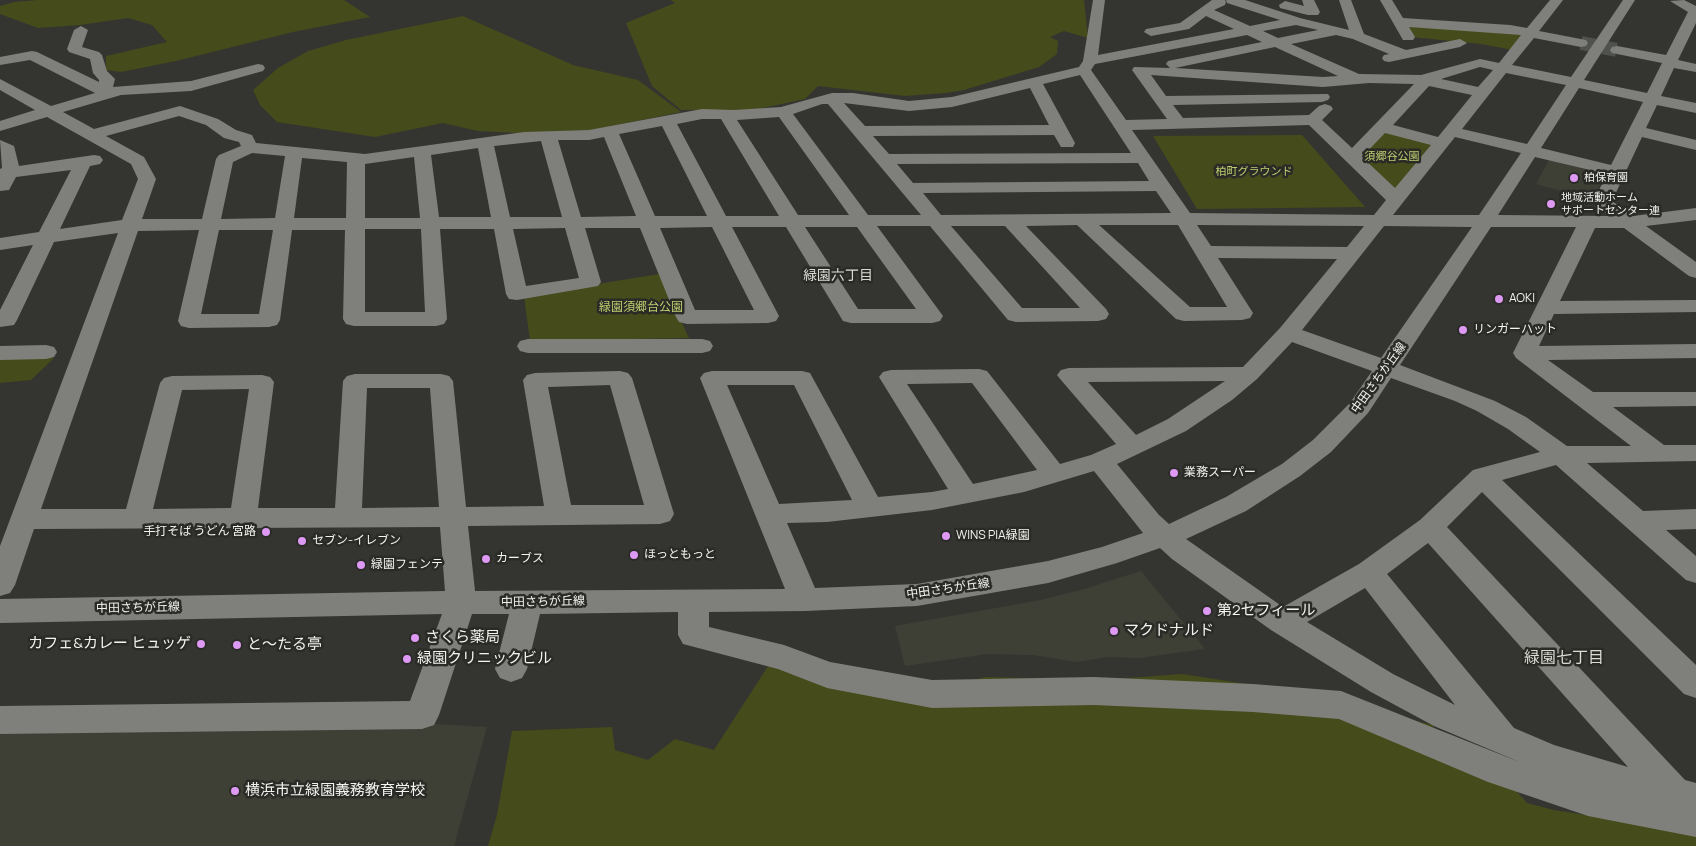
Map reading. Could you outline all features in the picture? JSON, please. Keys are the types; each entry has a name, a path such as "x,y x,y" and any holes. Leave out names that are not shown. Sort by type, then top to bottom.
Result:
{"street":[{"path":"1082,220 1184,314 1242,313 1184,219 1142,158 1087,66 1093,43 1099,0"},
{"path":"1193,0 1204,11"},
{"path":"1137,35 1184,26 1215,3 1231,0 1313,12 1308,0"},
{"path":"1345,0 1352,14 1358,36"},
{"path":"769,514 870,508 966,495 1054,474 1100,461 1132,447 1177,425 1223,395 1249,374 1288,333 1381,220 1395,198 1504,68 1514,51 1530,33 1532,18 1557,0"},
{"name":"中田さちが丘線","path":"0,611 461,603 805,600 917,595 1048,572 1107,556 1165,537 1236,504 1291,470 1322,446 1360,408 1485,221 1628,0"},
{"path":"1672,1 1696,4"},
{"path":"1672,1 1695,11 1602,202 1696,272"},
{"path":"1393,5 1408,38"},
{"path":"1223,18 1266,6 1296,22 1377,40 1404,55"},
{"path":"1182,9 1204,11 1223,18 1357,80"},
{"path":"294,153 270,320 189,321 225,159 250,148 365,159 485,142 582,134 590,136 702,114 726,115 783,112 832,98 854,98 909,106 938,104 977,98 1087,66 1180,44 1296,22"},
{"path":"1400,22 1510,29 1581,43"},
{"path":"81,30 77,45 74,48 94,55 97,58 100,73 108,79 104,92"},
{"path":"1155,31 1241,74 1276,62 1326,52"},
{"path":"1139,70 1335,31"},
{"path":"1290,80 1404,55 1465,44 1408,38 1377,40 1345,48"},
{"path":"1093,43 1111,40"},
{"path":"1398,73 1445,57 1494,49 1514,51"},
{"path":"1617,50 1670,60 1696,68"},
{"path":"1670,60 1696,54"},
{"path":"0,61 32,55 104,92"},
{"path":"1445,57 1467,66"},
{"path":"1422,80 1480,63 1575,83 1648,105 1696,123"},
{"path":"0,126 104,92 130,88 191,86 258,68"},
{"path":"1139,70 1241,74 1323,82 1369,78 1422,80 1483,94"},
{"path":"1139,70 1179,124"},
{"path":"1122,125 1313,120 1357,80"},
{"path":"1352,158 1421,86 1422,80"},
{"path":"1034,82 1075,158"},
{"path":"0,84 138,161 147,179 0,585"},
{"path":"1162,101 1339,96"},
{"path":"832,98 1016,314 1098,314 1010,220"},
{"path":"1648,105 1696,108"},
{"path":"92,135 180,110 212,122 230,134 246,139 250,148"},
{"path":"726,115 851,316 932,316 865,221 783,112"},
{"path":"1313,120 1395,198"},
{"path":"610,132 687,317 768,316 667,121"},
{"path":"1381,127 1531,150 1616,171"},
{"path":"861,131 1060,130"},
{"path":"1637,131 1696,145"},
{"path":"485,142 517,294 590,282 575,223 548,136"},
{"path":"0,190 5,173 3,148"},
{"path":"5,173 83,163 120,151"},
{"path":"356,158 357,224 354,319 436,319 430,224 422,151"},
{"path":"884,159 1142,158"},
{"path":"0,320 6,320 83,163"},
{"path":"909,188 1161,186"},
{"path":"0,244 130,225 1184,219 1631,222 1694,212"},
{"path":"1524,353 1548,308 1588,222"},
{"path":"1204,252 1354,253"},
{"path":"1548,308 1696,306"},
{"path":"1288,333 1388,368 1486,406 1537,436 1696,572"},
{"path":"528,346 702,346"},
{"path":"0,352 46,352"},
{"path":"1524,353 1696,352"},
{"path":"1524,353 1658,453"},
{"path":"1132,447 1069,375 1249,374"},
{"path":"966,495 891,377 979,376 1054,474"},
{"path":"24,520 348,518 559,516 660,514 620,378 535,380 559,516"},
{"path":"805,600 712,378 802,378 870,508"},
{"path":"0,720 422,715 461,603 441,381 355,381 348,518"},
{"path":"137,519 172,383 262,382 243,518"},
{"path":"1586,400 1696,399"},
{"path":"1282,622 1369,572 1430,526 1482,476 1561,455 1696,453"},
{"path":"1100,461 1149,522 1182,552 1282,622 1382,683 1446,716 1503,741 1689,805"},
{"path":"1482,476 1696,685"},
{"path":"1638,521 1696,519"},
{"path":"1430,526 1689,805"},
{"path":"1369,572 1503,741"},
{"path":"692,601 694,635 784,658 827,675 932,694 1094,690 1253,698 1341,705 1500,771 1588,800 1689,805"},
{"path":"511,669 527,603"}],"shaded area":[{"path":"1550,158 1606,171 1593,200 1536,184"},
{"path":"1141,571 1205,649 1139,658 1108,657 1077,662 1033,655 987,654 905,666 895,626 1041,600"},
{"name":"横浜市立緑園義務教育学校","path":"433,724 487,727 454,846 0,846 0,735 2,734"}],"green space":[{"path":"38,0 344,0 370,17 293,32 176,61 121,72 106,70 106,56 167,42 152,25 128,18 80,25 38,28 0,14 0,6 14,2"},
{"path":"671,0 1084,0 1088,38 1064,31 1050,37 1058,41 1057,54 1039,67 964,90 905,96 818,86 805,99 753,110 681,110 652,86 626,23 675,3"},
{"path":"463,16 573,65 638,80 681,112 592,130 516,133 478,131 443,123 375,137 277,122 260,105 253,90 278,68 308,51 346,40"},
{"path":"1404,24 1525,34 1513,50 1481,44 1411,37"},
{"name":"須郷谷公園","path":"1386,130 1434,143 1394,192 1358,159"},
{"name":"柏町グラウンド","path":"1302,135 1365,207 1197,209 1153,136"},
{"name":"緑園須郷台公園","path":"659,274 689,338 530,341 524,296"},
{"path":"54,358 31,380 0,383 0,359"},
{"path":"770,663 936,691 985,677 1101,680 1182,674 1253,685 1433,725 1437,743 1512,786 1527,803 1554,810 1604,818 1696,814 1696,846 488,846 497,815 512,731 612,727 615,750 648,760 675,739 714,750"}],"tunnel":[{"path":"1581,43 1617,50"}],"place":[{"name":"柏保育園","path":"1574,178"},
{"name":"地域活動ホーム サポートセンター連","path":"1551,204"},
{"name":"AOKI","path":"1499,299"},
{"name":"リンガーハット","path":"1463,330"},
{"name":"業務スーパー","path":"1174,473"},
{"name":"手打そば うどん 宮路","path":"266,532"},
{"name":"WINS PIA緑園","path":"946,536"},
{"name":"セブン-イレブン","path":"302,541"},
{"name":"ほっともっと","path":"634,555"},
{"name":"カーブス","path":"486,559"},
{"name":"緑園フェンテ","path":"361,565"},
{"name":"第2セフィール","path":"1207,611"},
{"name":"マクドナルド","path":"1114,631"},
{"name":"さくら薬局","path":"415,638"},
{"name":"カフェ&カレー ヒュッゲ","path":"201,644"},
{"name":"と～たる亭","path":"237,645"},
{"name":"緑園クリニックビル","path":"407,659"},
{"name":"横浜市立緑園義務教育学校","path":"235,791"}],"district":[{"name":"緑園六丁目","path":"838,276"},
{"name":"緑園七丁目","path":"1564,659"}]}
